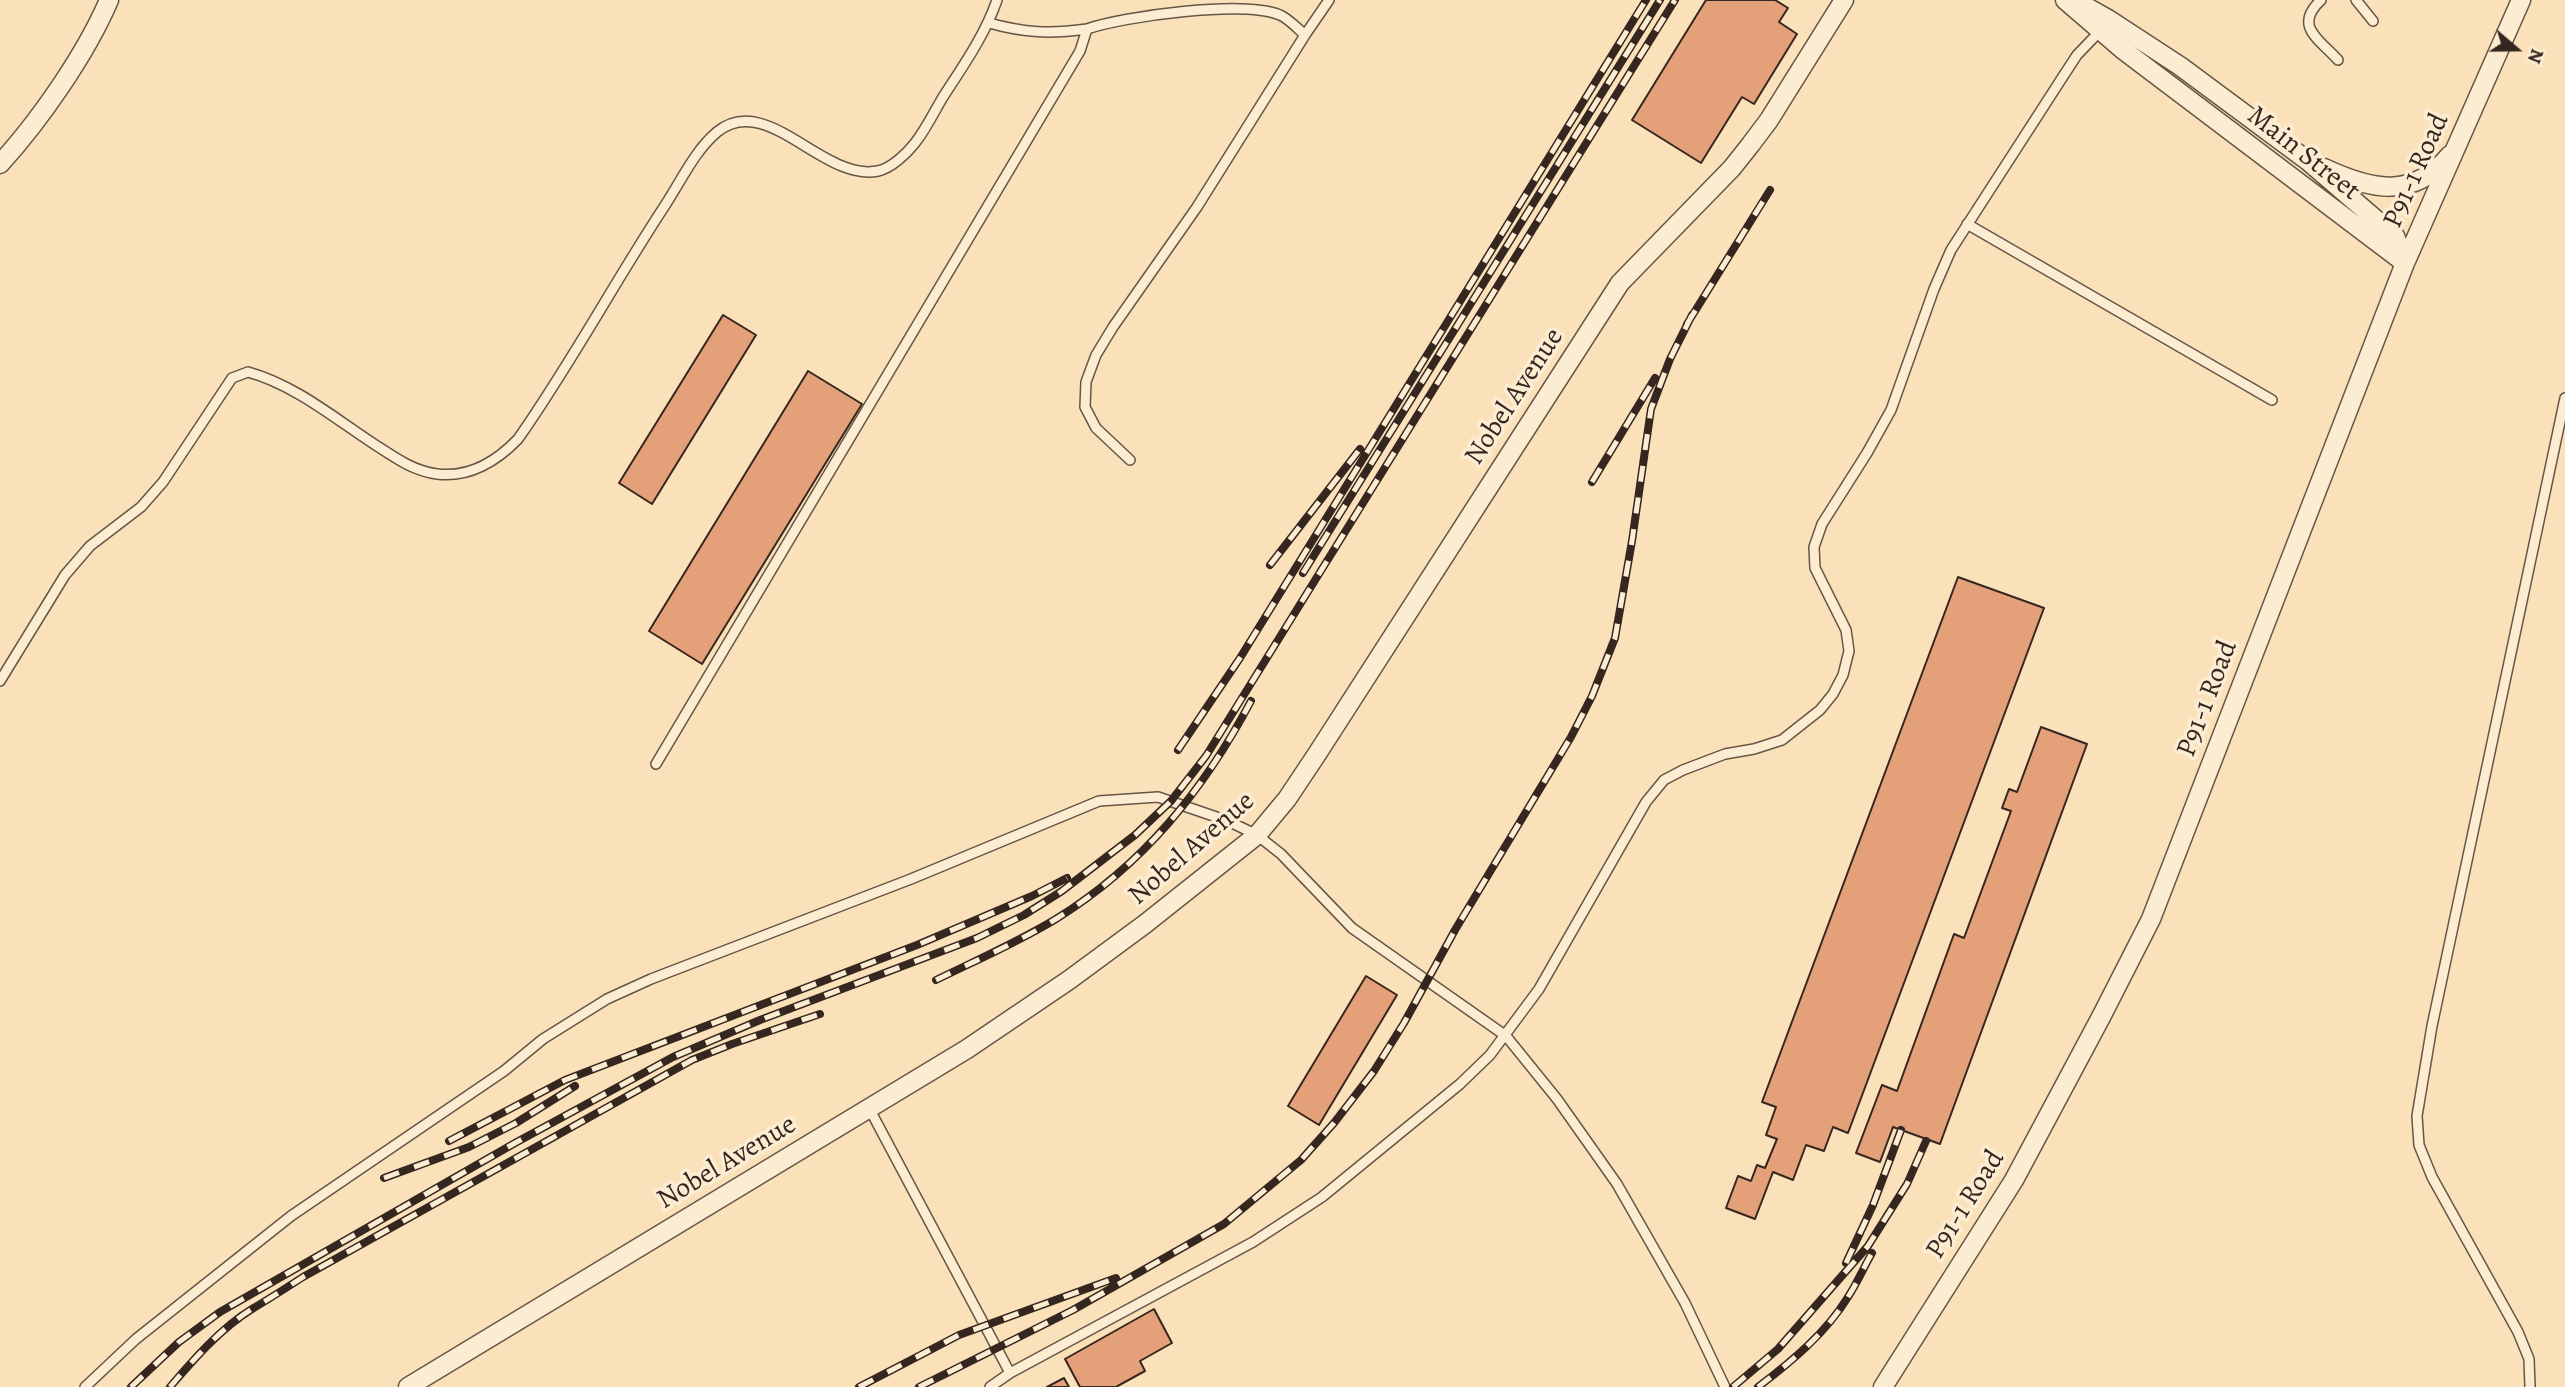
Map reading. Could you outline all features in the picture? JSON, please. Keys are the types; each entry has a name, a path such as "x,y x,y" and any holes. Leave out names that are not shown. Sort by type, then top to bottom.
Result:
{"street":[{"path":"0,164 46,106 76,60 108,0"},
{"name":"Nobel Avenue","path":"408,1387 967,1049 1145,925 1256,835 1287,799 1317,754 1620,283 1751,145 1844,0"},
{"name":"Main Street","path":"2065,0 2104,25 2180,66 2308,161 2395,236 2405,263"},
{"name":"Main Street","path":"2074,0 2361,232 2405,263"},
{"name":"P91-1 Road","path":"1883,1387 2014,1180 2151,919 2405,263 2521,0"},
{"path":"2308,161 2356,182 2380,188 2397,187 2413,183 2443,164 2458,145"}],"lane":[{"path":"0,681 65,575 90,546 141,506 163,482 232,378 248,372 284,385 407,466 437,474 462,474 486,465 505,453 529,423 696,157 716,132 732,122 749,120 768,126 835,164 859,172 879,171 896,162 915,143 989,23 997,0"},
{"path":"1130,460 1096,428 1085,407 1086,382 1096,355 1196,207 1329,0"},
{"path":"2321,0 2312,8 2307,19 2309,29 2338,60"},
{"path":"2356,0 2374,21"},
{"path":"989,23 1019,32 1053,34 1087,29 1112,20 1197,10 1231,9 1280,15 1306,35"},
{"path":"990,1387 1010,1373 1253,1242 1322,1197 1460,1084 1490,1055 1539,989 1646,802 1664,780 1702,761 1782,740 1820,710 1843,675 1849,651 1846,630 1815,568 1814,547 1822,524 1891,410 1934,289 1951,250 2077,55 2104,25"},
{"path":"656,764 1080,51 1087,29"},
{"path":"1967,224 2272,400"},
{"path":"2530,1387 2529,1359 2518,1332 2432,1177 2419,1145 2417,1116 2438,1000 2565,398"},
{"path":"85,1387 136,1339 291,1216 504,1070 543,1038 607,999 651,979 911,879 1099,801 1158,797 1227,821 1256,835 1281,854 1352,928 1506,1035 1557,1099 1617,1184 1685,1303 1725,1387"},
{"path":"869,1108 1010,1373"}],"building":[{"path":"1706,0 1775,0 1788,8 1779,22 1797,34 1754,104 1742,97 1701,163 1632,120"},
{"path":"723,315 756,335 652,504 619,483"},
{"path":"808,371 862,404 702,664 649,631"},
{"path":"1958,577 2044,608 1848,1133 1833,1127 1824,1151 1806,1145 1793,1180 1773,1172 1755,1219 1726,1208 1738,1176 1751,1181 1757,1165 1765,1168 1777,1139 1766,1135 1776,1107 1762,1102"},
{"path":"2041,727 2087,744 1940,1144 1893,1127 1880,1162 1856,1153 1882,1085 1897,1091 1954,934 1964,938 2011,811 2002,808 2009,789 2017,792"},
{"path":"1366,976 1397,995 1319,1125 1288,1106"},
{"path":"1154,1309 1172,1343 1140,1361 1145,1371 1116,1387 1080,1387 1065,1359"},
{"path":"1064,1378 1069,1387 1047,1387"}],"railway":[{"path":"1178,750 1240,658 1646,0"},
{"path":"1303,573 1660,0"},
{"path":"131,1387 179,1342 220,1312 515,1143 673,1057 760,1020 977,938 1024,915 1062,891 1135,835 1171,801 1206,756 1675,0"},
{"path":"1687,324 1770,190"},
{"path":"919,1387 1073,1310 1224,1224 1301,1160 1374,1071 1571,737 1592,696 1615,638 1651,409 1670,359 1692,315"},
{"path":"1592,482 1655,378"},
{"path":"1270,565 1360,449"},
{"path":"936,980 1056,919 1117,875 1144,850 1192,795 1233,734 1251,701"},
{"path":"449,1141 565,1080 917,945 1032,896 1067,878"},
{"path":"170,1387 229,1325 303,1277 692,1060 820,1014"},
{"path":"384,1178 469,1147 516,1123 575,1086"},
{"path":"1846,1263 1873,1205 1901,1130"},
{"path":"1733,1387 1778,1349 1868,1246 1907,1184 1926,1141"},
{"path":"1758,1387 1819,1335 1851,1292 1872,1253"},
{"path":"859,1387 959,1335 1116,1278"}]}
